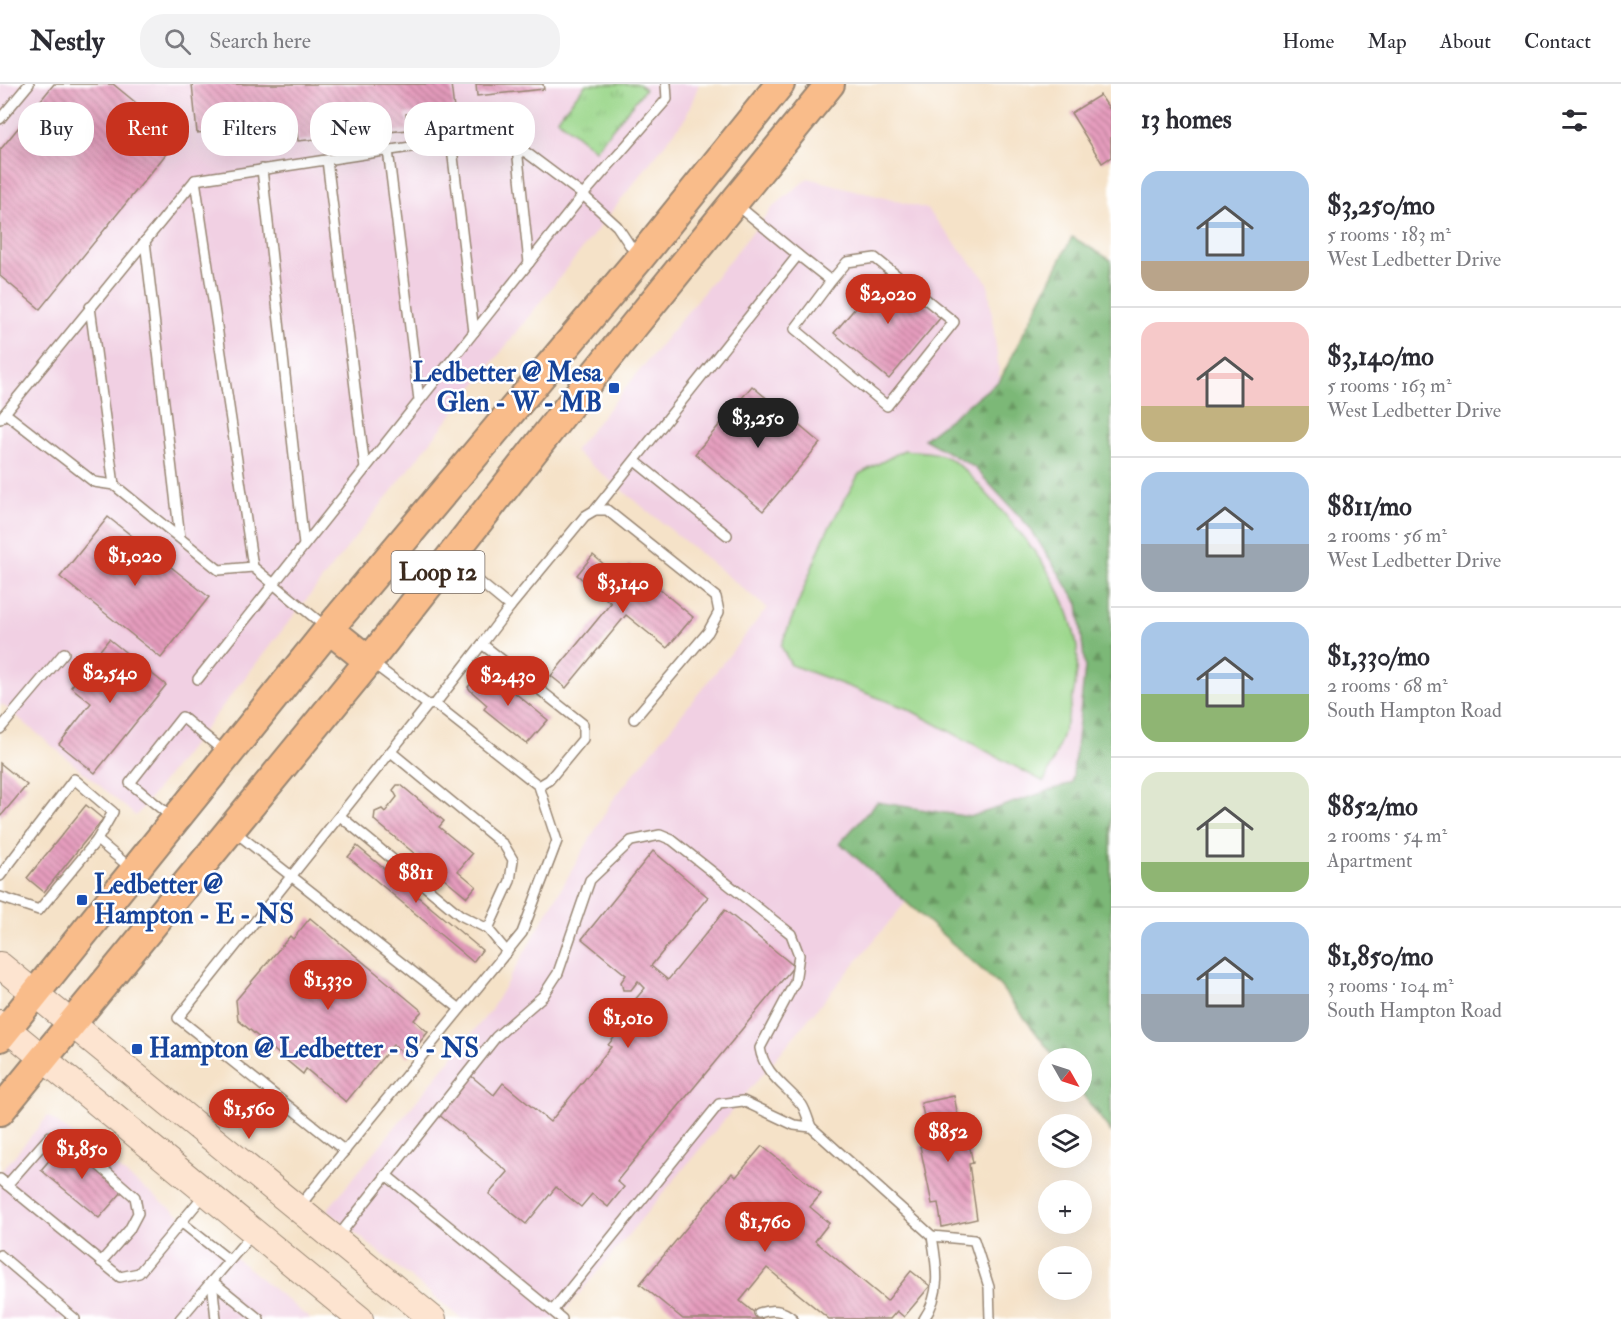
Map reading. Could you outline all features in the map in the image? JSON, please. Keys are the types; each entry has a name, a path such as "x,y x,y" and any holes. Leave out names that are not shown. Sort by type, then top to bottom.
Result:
{"main road":[{"name":"Loop 12","path":"0,1111 369,661 572,402 831,84"},
{"name":"Loop 12","path":"2,1030 36,994 329,629 639,259 779,85"},
{"path":"734,202 723,192 722,182 779,85"},
{"path":"572,402 630,316 645,276 639,259"},
{"path":"329,629 369,661"},
{"path":"0,965 433,1319"},
{"path":"2,1030 43,1059 360,1319"}],"lane":[{"path":"0,119 29,84"},
{"path":"198,679 583,195 667,99 666,84"},
{"path":"253,567 219,570 114,485 94,482 2,416 195,180 351,156"},
{"path":"389,156 419,400"},
{"path":"453,156 474,332"},
{"path":"518,156 529,263"},
{"path":"528,156 583,195 617,225 639,259"},
{"path":"327,160 365,469"},
{"path":"262,170 304,545"},
{"path":"195,180 253,567 329,629"},
{"path":"734,202 831,281"},
{"path":"145,241 180,538"},
{"path":"345,1151 178,1018 391,752 585,516 595,510 635,461 798,255"},
{"path":"875,258 954,322 887,406 795,329 831,281 848,262 875,258"},
{"path":"90,307 114,485"},
{"path":"635,461 727,535"},
{"path":"595,510 607,510 716,597 718,604 719,612 708,632 634,719"},
{"path":"450,557 510,607"},
{"path":"482,644 583,724 583,739 549,780 539,786"},
{"path":"0,729 64,652"},
{"path":"298,1208 522,933 557,841 539,786 369,661"},
{"path":"176,820 130,783 182,717 228,755"},
{"path":"391,752 504,845 513,860 510,881 488,929"},
{"path":"0,876 74,779 113,812 97,840 39,910 0,897"},
{"path":"340,816 460,915 488,929 507,952"},
{"path":"232,829 460,1009"},
{"path":"336,1239 496,1037 543,996 558,973 590,880 631,842 660,835 672,840 791,934 800,955 795,982 760,1048 762,1059 776,1079 803,1106 811,1127 932,1236 974,1240 989,1287 990,1319"},
{"path":"97,840 134,872"},
{"path":"553,1310 719,1104 742,1101 794,1125 811,1127"},
{"path":"102,1262 129,1230 138,1213 135,1197 68,1138 50,1136 4,1182 120,1277 139,1272 206,1192"},
{"path":"386,1175 562,1319"},
{"path":"182,1222 229,1260"},
{"path":"180,1319 254,1232"},
{"path":"924,1319 930,1310 939,1277 932,1236"},
{"path":"0,1255 75,1319"},
{"path":"212,1281 216,1319"},
{"path":"212,1281 259,1319"},
{"path":"759,1312 785,1312 793,1319"}],"shaded area":[{"path":"0,84 699,84 686,117 136,816 2,704 0,706"},
{"path":"808,178 927,209 988,283 1000,380 925,439 974,467 1030,528 1078,603 1085,668 1072,783 970,817 877,802 840,843 906,902 558,1319 462,1319 327,1210 491,1010 612,801 767,608 574,451 773,207"},
{"path":"48,1116 226,1250 310,1319 0,1319 0,1173"}],"green space":[{"path":"586,84 639,84 645,89 595,150 557,119"},
{"path":"1072,237 1111,260 1111,1132 1088,1102 1092,1102 1092,1048 1048,1048 1000,986 840,843 877,802 970,817 1072,783 1085,668 1078,603 1030,528 974,467 924,439 1000,380"},
{"path":"904,450 940,454 951,459 968,473 1030,545 1063,599 1076,641 1077,674 1069,713 1044,782 908,709 791,665 781,646 825,535 859,474"}],"building":[{"path":"54,84 113,84 135,102 106,102 106,156 164,156 40,309 0,276 0,150 18,128 18,156 94,156 94,102 39,102"},
{"path":"192,84 451,84 453,102 404,102 404,130 392,132 392,102 310,102 310,140 298,141 298,102 201,102 201,133 197,133"},
{"path":"476,84 543,84 544,89 477,96"},
{"path":"1100,95 1111,111 1111,157 1102,163 1071,113"},
{"path":"886,272 941,317 889,379 834,333"},
{"path":"752,386 820,443 763,511 695,454"},
{"path":"108,517 209,597 161,658 60,577"},
{"path":"593,555 620,578 630,565 693,617 667,648 626,615 566,688 551,676 611,603 577,575"},
{"path":"109,639 166,685 95,773 59,744 91,703 71,687"},
{"path":"487,670 548,720 527,744 484,709 487,705 468,687"},
{"path":"0,763 27,785 0,817"},
{"path":"397,785 401,785 444,821 439,827 472,854 458,871 476,886 467,897 374,820 375,812 382,809 385,812 397,797 393,790"},
{"path":"86,805 103,819 44,892 27,878"},
{"path":"357,846 482,950 473,962 348,857"},
{"path":"653,851 708,897 651,966 668,980 725,910 794,966 617,1181 624,1187 608,1207 592,1194 581,1207 556,1187 526,1224 489,1194 508,1172 438,1114 470,1075 494,1095 503,1083 550,1122 611,1047 608,1045 630,1018 632,1020 635,1018 623,1008 630,1000 633,1002 645,988 638,981 631,990 623,990 621,982 626,975 582,939"},
{"path":"310,918 422,1011 414,1020 428,1032 408,1057 393,1045 346,1102 306,1069 303,1074 238,1020 236,1000 290,936 293,939"},
{"path":"954,1096 962,1136 967,1134 973,1163 969,1164 977,1219 942,1227 938,1203 932,1204 920,1146 930,1144 921,1103"},
{"path":"64,1143 80,1157 84,1152 95,1162 92,1165 122,1192 99,1218 41,1170"},
{"path":"762,1146 821,1194 810,1207 829,1223 815,1241 887,1301 911,1271 930,1286 904,1317 897,1311 890,1319 829,1319 767,1268 740,1301 762,1319 683,1319 640,1284 732,1173 736,1177"}],"place":[{"name":"Ledbetter @ Mesa Glen - W - MB","path":"614,388"},
{"name":"Ledbetter @ Hampton - E - NS","path":"82,900"},
{"name":"Hampton @ Ledbetter - S - NS","path":"137,1049"}]}
